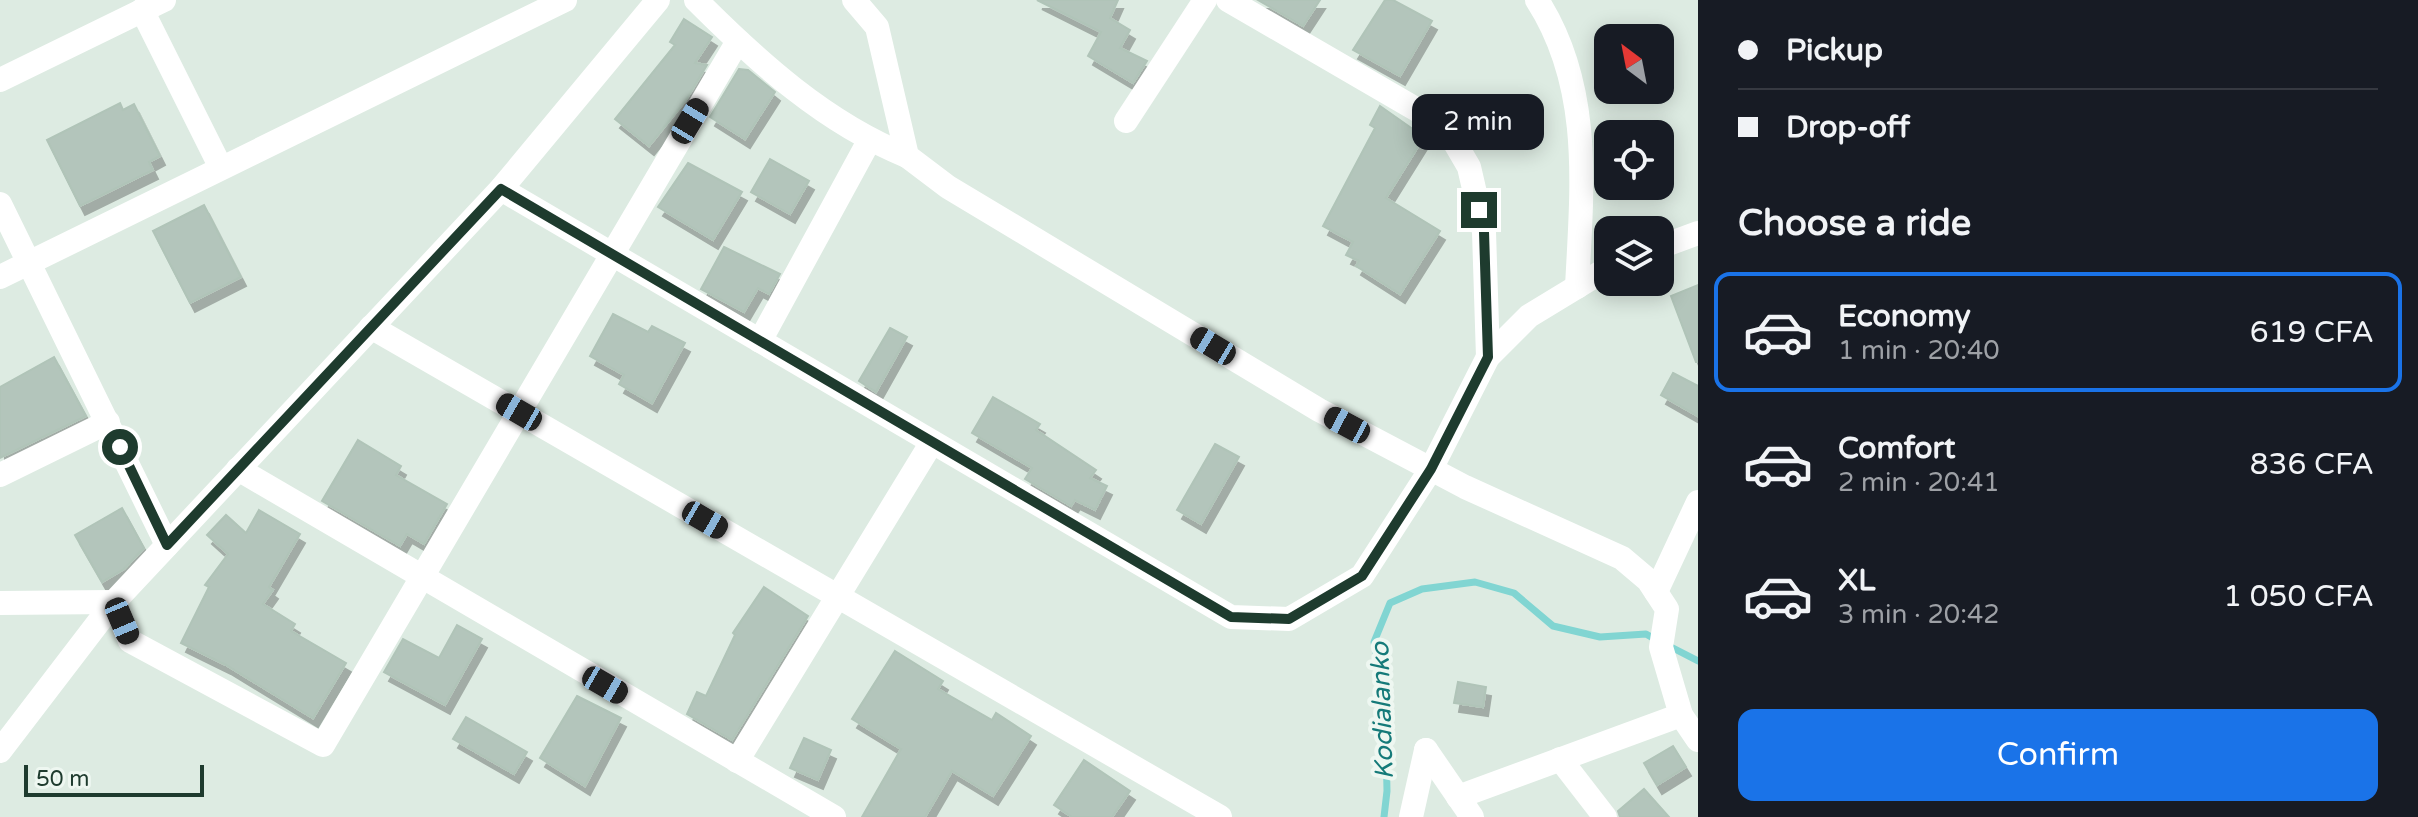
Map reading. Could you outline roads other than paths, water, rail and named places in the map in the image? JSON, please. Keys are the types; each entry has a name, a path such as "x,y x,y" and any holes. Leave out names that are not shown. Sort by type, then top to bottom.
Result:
{"street":[{"path":"0,277 220,166 565,0"},
{"path":"0,751 114,602 501,189 658,0"},
{"path":"696,0 738,41 830,117 869,141 907,156 948,187 1319,410 1431,469 1622,558 1648,580 1667,609 1662,638 1681,715 1698,740"},
{"path":"854,0 877,27 907,156"},
{"path":"1126,121 1205,0"},
{"path":"1228,0 1445,126 1469,167 1484,232 1488,357"},
{"path":"1537,0 1557,32 1579,115 1583,169 1577,287"},
{"path":"0,80 153,5 220,166"},
{"path":"114,602 130,641 323,745 738,41"},
{"path":"760,341 869,141"},
{"path":"501,189 1231,617 1289,619 1362,576 1431,469 1488,357 1529,316 1594,277"},
{"path":"0,204 167,545"},
{"path":"1674,242 1698,233"},
{"path":"371,327 1220,817"},
{"path":"0,475 108,422"},
{"path":"737,761 932,442"},
{"path":"238,469 834,817"},
{"path":"1656,592 1698,502"},
{"path":"0,603 114,602"},
{"path":"1458,797 1681,715"},
{"path":"1411,817 1426,750 1472,817"},
{"path":"1560,759 1605,817"}],"waterway":[{"name":"Kodialanko","path":"1384,817 1387,791 1385,698 1374,642 1390,603 1422,589 1475,582 1514,593 1553,626 1600,637 1646,634 1658,641"},
{"name":"Kodialanko","path":"1669,646 1698,661"}]}
